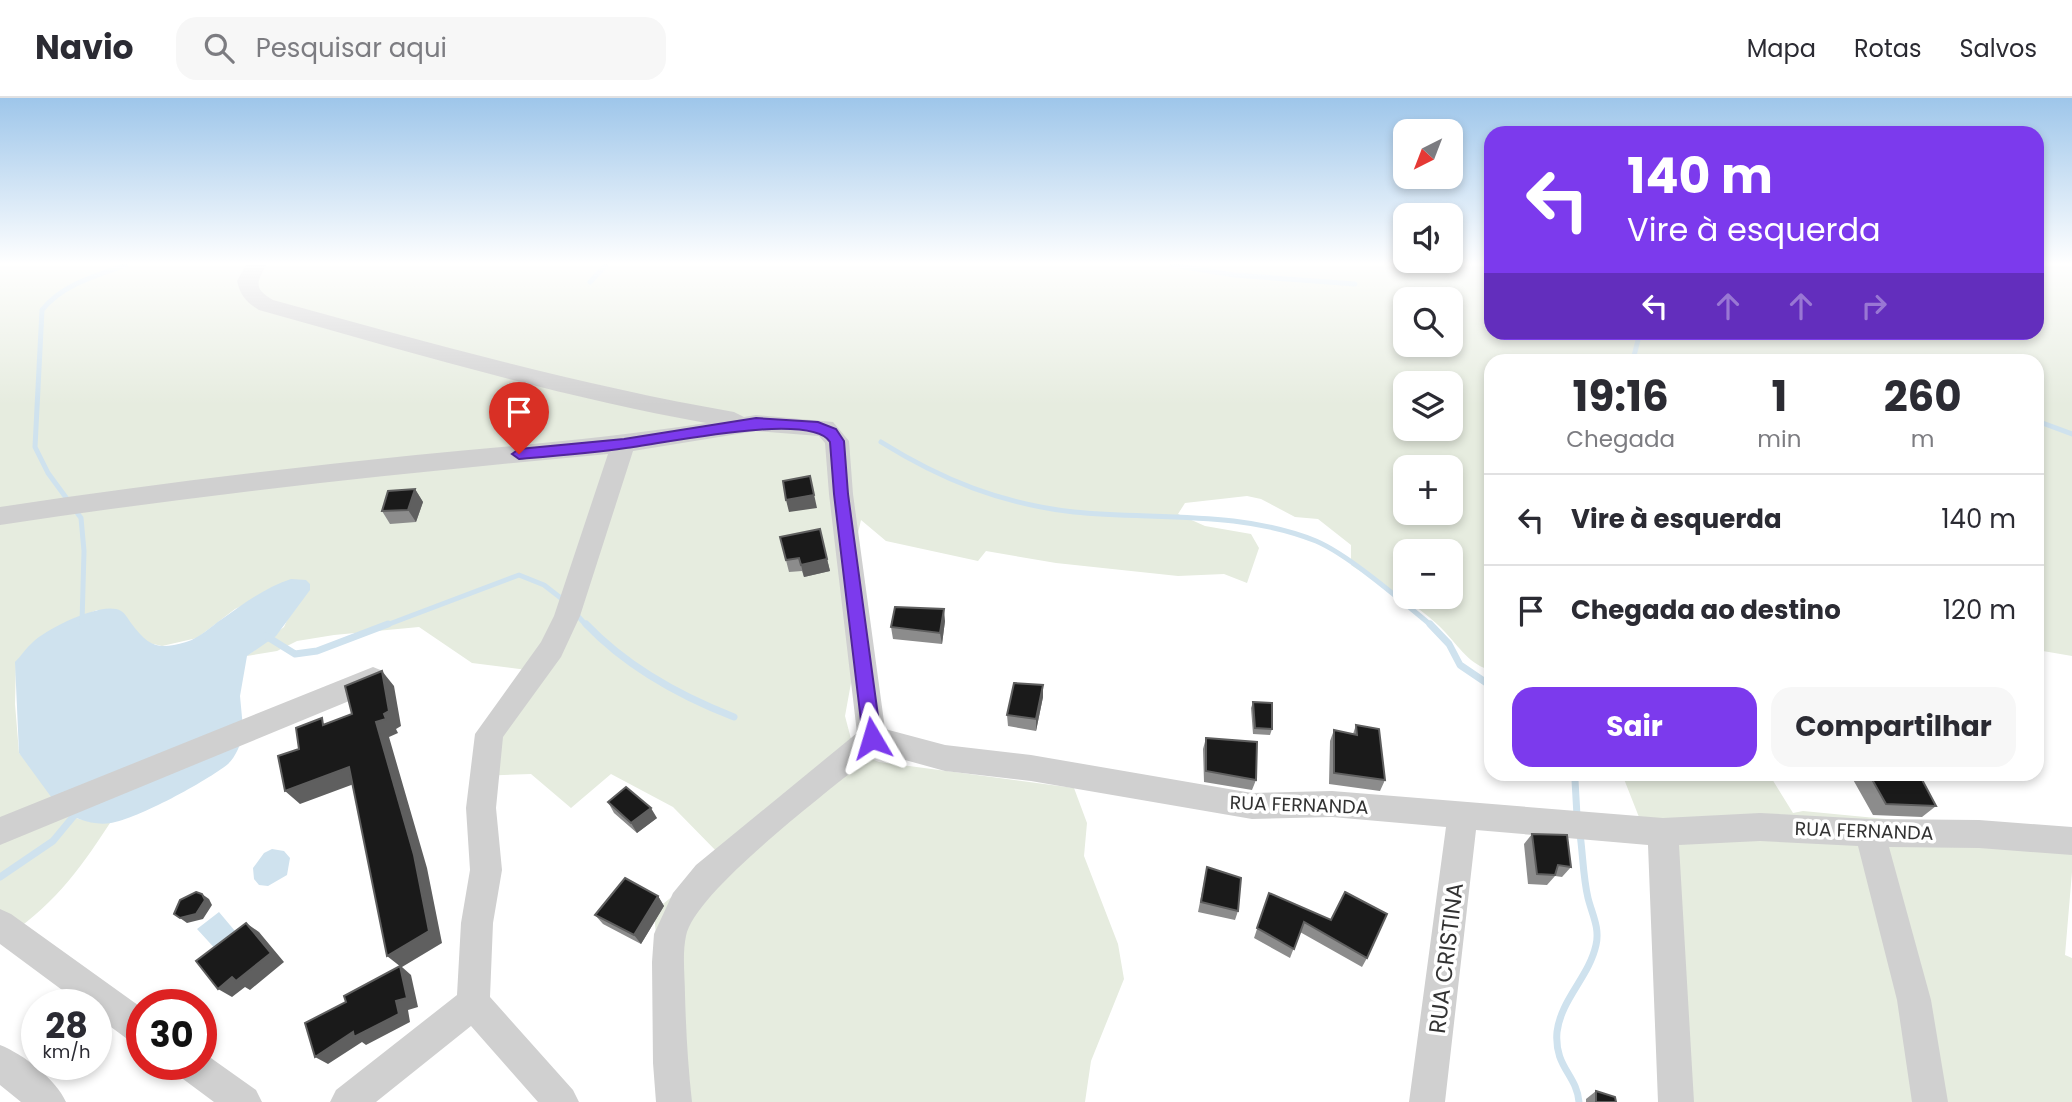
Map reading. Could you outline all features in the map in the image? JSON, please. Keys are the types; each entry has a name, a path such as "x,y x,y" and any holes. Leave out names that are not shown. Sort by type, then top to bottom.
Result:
{"street":[{"path":"291,312 455,357 654,406 756,423 825,428 837,441 841,494 872,738 707,875 684,905 670,934 668,962 670,1063 674,1102"},
{"path":"0,516 124,497 414,464 624,444 756,423"},
{"path":"561,1102 473,1003 477,923 486,870 481,808 483,771 489,734 551,649 567,616 624,444"},
{"path":"0,831 373,679"},
{"name":"RUA FERNANDA","path":"872,738 945,758 1031,768 1252,806 1332,804 1663,832 1760,827 1870,833 1979,834 2072,841"},
{"name":"RUA CRISTINA","path":"1427,1102 1463,814"},
{"path":"1663,832 1676,1102"},
{"path":"1870,833 1914,1000 1930,1102"},
{"path":"0,925 126,1017"},
{"path":"348,1102 473,1003"},
{"path":"0,1062 48,1102"},
{"path":"213,1080 244,1102"}],"shaded area":[{"path":"0,312 1393,312 1393,357 1463,357 1463,312 1484,312 1484,340 2044,340 2044,312 2072,312 2072,656 2044,651 2044,354 1484,354 1484,668 1471,660 1435,622 1418,609 1463,609 1463,539 1393,539 1393,592 1351,565 1351,545 1318,519 1295,517 1261,499 1247,496 1185,503 1178,514 1205,526 1251,534 1259,548 1247,583 1224,574 1178,576 1056,563 986,551 978,561 886,541 861,520 853,554 853,672 845,716 851,739 859,754 879,762 1074,788 1087,823 1084,856 1118,944 1124,979 1091,1061 1085,1102 669,1102 654,911 722,857 673,807 611,774 571,808 531,774 478,776 527,670 472,663 419,627 297,641 277,651 247,656 284,627 306,580 295,581 235,609 197,638 162,646 149,643 97,610 53,630 16,662 15,704 19,753 78,819 110,823 62,889 34,916 0,941"},
{"path":"1625,781 1773,781 1793,813 1803,811 2072,837 2065,955 2072,958 2072,1102 1686,1102 1678,916"}],"water":[{"path":"291,579 306,580 310,584 310,590 276,636 247,656 240,696 243,728 57,805 19,753 15,662 30,644 50,630 102,609 124,613 149,642 168,646 186,642 196,638 255,596"},
{"path":"244,735 236,754 228,764 189,789 123,820 111,823 90,822 59,809"},
{"path":"272,849 284,851 290,858 287,875 268,886 259,885 254,879 253,868 264,853"},
{"path":"219,912 240,937 219,953 197,929"}],"building":[{"path":"810,476 814,495 786,500 783,481"},
{"path":"415,489 408,510 382,511 388,491"},
{"path":"820,529 827,559 801,565 799,558 786,560 780,537"},
{"path":"895,607 944,609 940,633 891,627"},
{"path":"382,671 389,711 384,714 386,719 376,722 414,855 429,931 387,956 349,767 285,791 278,756 299,749 296,728 322,718 323,725 352,714 345,686"},
{"path":"1014,683 1043,685 1036,719 1007,715"},
{"path":"1253,702 1272,703 1272,729 1255,728"},
{"path":"1356,725 1379,729 1385,780 1334,773 1334,730 1357,735"},
{"path":"1206,738 1257,742 1256,780 1206,771"},
{"path":"1873,781 1923,781 1936,806 1886,804"},
{"path":"626,787 651,808 631,823 608,802"},
{"path":"1532,834 1567,835 1571,867 1558,865 1555,875 1537,874"},
{"path":"1207,867 1241,878 1238,911 1201,902"},
{"path":"625,878 658,896 634,935 595,915"},
{"path":"196,892 202,894 205,900 196,914 180,918 174,914 180,900"},
{"path":"1345,892 1387,914 1367,958 1304,922 1294,949 1257,928 1269,893 1331,920"},
{"path":"246,923 271,953 236,981 232,977 218,989 196,961"},
{"path":"400,966 407,998 396,1001 399,1014 354,1037 353,1032 315,1057 305,1023 346,1002 344,996"},
{"path":"1596,1091 1615,1097 1616,1102 1596,1102"}],"waterway":[{"path":"42,312 35,447 48,473 81,518 84,551 82,623"},
{"path":"1634,354 1638,340"},
{"path":"2044,424 2072,434"},
{"path":"881,442 950,479 1022,503 1074,512 1227,520 1287,531 1316,541 1344,557 1432,626"},
{"path":"384,626 519,575 544,585 566,602"},
{"path":"575,613 587,626"},
{"path":"266,636 295,654 317,651 388,624"},
{"path":"586,624 618,653 655,678 694,700 734,717"},
{"path":"1432,626 1449,644 1460,665 1484,681"},
{"path":"1575,781 1577,816"},
{"path":"0,877 53,841 77,812"},
{"path":"1579,1102 1559,1054 1557,1032 1564,1009 1588,967 1597,939 1586,890 1580,834"}],"route":[{"path":"519,454 624,444 756,423 818,427 831,432 837,441 841,494 872,738"}]}
